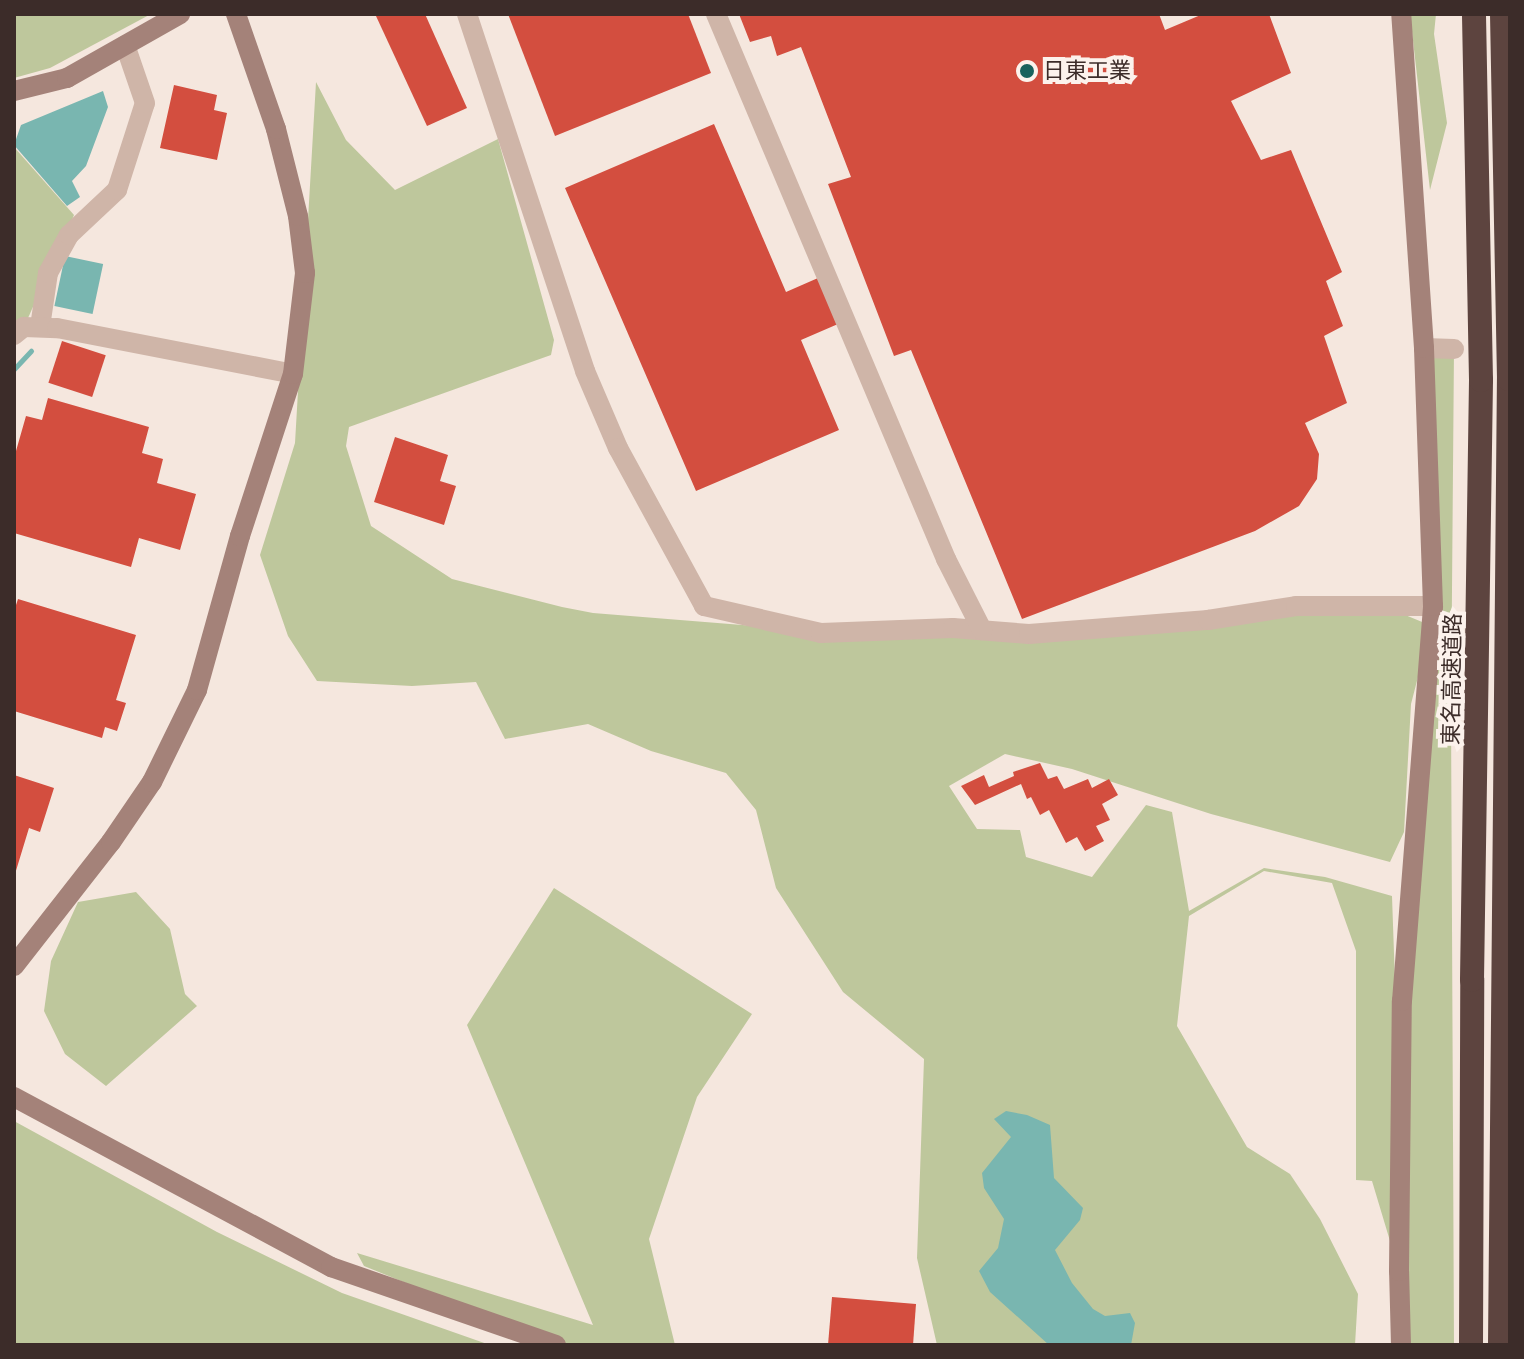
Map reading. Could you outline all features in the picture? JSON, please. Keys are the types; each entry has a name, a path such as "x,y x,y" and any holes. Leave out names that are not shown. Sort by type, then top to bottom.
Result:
{"highway":[{"name":"東名高速道路","path":"1471,1345 1472,996 1481,380 1474,14"},
{"path":"1500,1345 1509,379 1502,14"}],"street":[{"path":"14,91 67,78 180,14"},
{"path":"14,966 111,842 152,782 197,690 240,536 293,374 305,273 298,216 276,129 236,14"},
{"path":"467,14 585,371 618,448 704,606 821,633 982,630 1029,634 1208,620 1296,606 1433,606"},
{"path":"716,14 946,559 982,630"},
{"path":"1401,14 1424,348 1433,606 1402,1001 1401,1345"},
{"path":"40,327 48,273 69,235 117,190 145,103 125,45"},
{"path":"14,335 24,327 40,327 293,374"},
{"path":"1424,348 1454,349"},
{"path":"14,1097 331,1267 556,1345"}],"green space":[{"path":"14,14 151,14 50,68 14,78"},
{"path":"1410,14 1436,14 1434,34 1447,123 1430,190"},
{"path":"316,82 346,140 395,190 498,139 554,340 551,355 349,427 346,446 371,526 452,579 562,607 593,613 843,633 982,630 1381,605 1427,624 1424,348 1454,349 1451,711 1454,1345 1402,1345 1399,1271 1372,1181 1356,1180 1356,951 1332,883 1264,871 1189,916 1177,1026 1247,1147 1290,1174 1320,1219 1358,1294 1355,1345 937,1345 917,1258 924,1059 843,992 776,888 756,810 726,773 651,751 588,724 505,739 476,682 412,686 317,681 288,636 260,555 295,443","holes":["1426,646 1400,1125 1392,896 1325,877 1264,868 1189,911 1172,812 1146,805 1092,877 1026,857 1020,830 977,829 949,786 1005,754 1072,769 1211,814 1390,862 1404,832 1411,704"]},
{"path":"14,147 74,215 24,327 14,337"},
{"path":"554,888 752,1014 697,1097 649,1239 675,1345 559,1345 364,1266 357,1253 593,1325 467,1025"},
{"path":"136,892 170,929 185,994 197,1006 106,1086 65,1054 44,1011 51,961 78,902"},
{"path":"14,1121 217,1232 342,1293 490,1345 14,1345"}],"water":[{"path":"103,91 108,107 86,166 72,181 80,197 67,206 14,145 21,125"},
{"path":"65,256 103,264 93,314 54,306"},
{"path":"1006,1111 1027,1115 1050,1125 1054,1178 1083,1208 1080,1220 1055,1250 1072,1283 1093,1309 1105,1316 1130,1313 1135,1323 1131,1345 1049,1345 990,1292 979,1271 998,1248 1004,1219 984,1188 982,1173 1011,1137 994,1119"}],"building":[{"path":"425,14 467,108 427,126 376,16"},
{"path":"508,14 688,14 711,73 555,136"},
{"path":"739,14 1159,14 1165,30 1203,14 1269,14 1291,73 1231,101 1261,160 1291,150 1342,272 1326,281 1343,326 1324,336 1347,403 1305,423 1319,454 1317,479 1299,506 1255,531 1022,619 911,350 894,356 828,184 851,177 801,47 777,56 771,36 750,42"},
{"path":"174,85 217,95 214,110 227,113 217,160 160,148"},
{"path":"714,124 786,292 818,278 838,324 801,340 839,430 696,491 565,188"},
{"path":"62,341 106,355 92,397 48,383"},
{"path":"48,398 149,427 142,453 163,459 157,483 196,494 180,550 139,538 131,567 14,533 14,458 26,416 42,420"},
{"path":"395,437 448,455 440,481 456,486 444,525 374,502"},
{"path":"18,599 136,635 116,700 126,703 117,731 105,727 102,738 14,711 14,611"},
{"path":"1040,763 1048,779 1057,776 1064,789 1088,779 1092,788 1109,779 1118,795 1102,804 1110,820 1096,826 1104,841 1085,851 1077,837 1066,843 1049,810 1040,815 1031,797 1027,799 1021,784 975,805 961,786 984,775 989,787 1014,776 1013,772"},
{"path":"14,775 54,788 40,832 29,828 15,874"},
{"path":"832,1297 916,1304 913,1345 828,1345"}],"waterway":[{"path":"14,369 31,351"}],"place":[{"name":"日東工業","path":"1027,71"}]}
